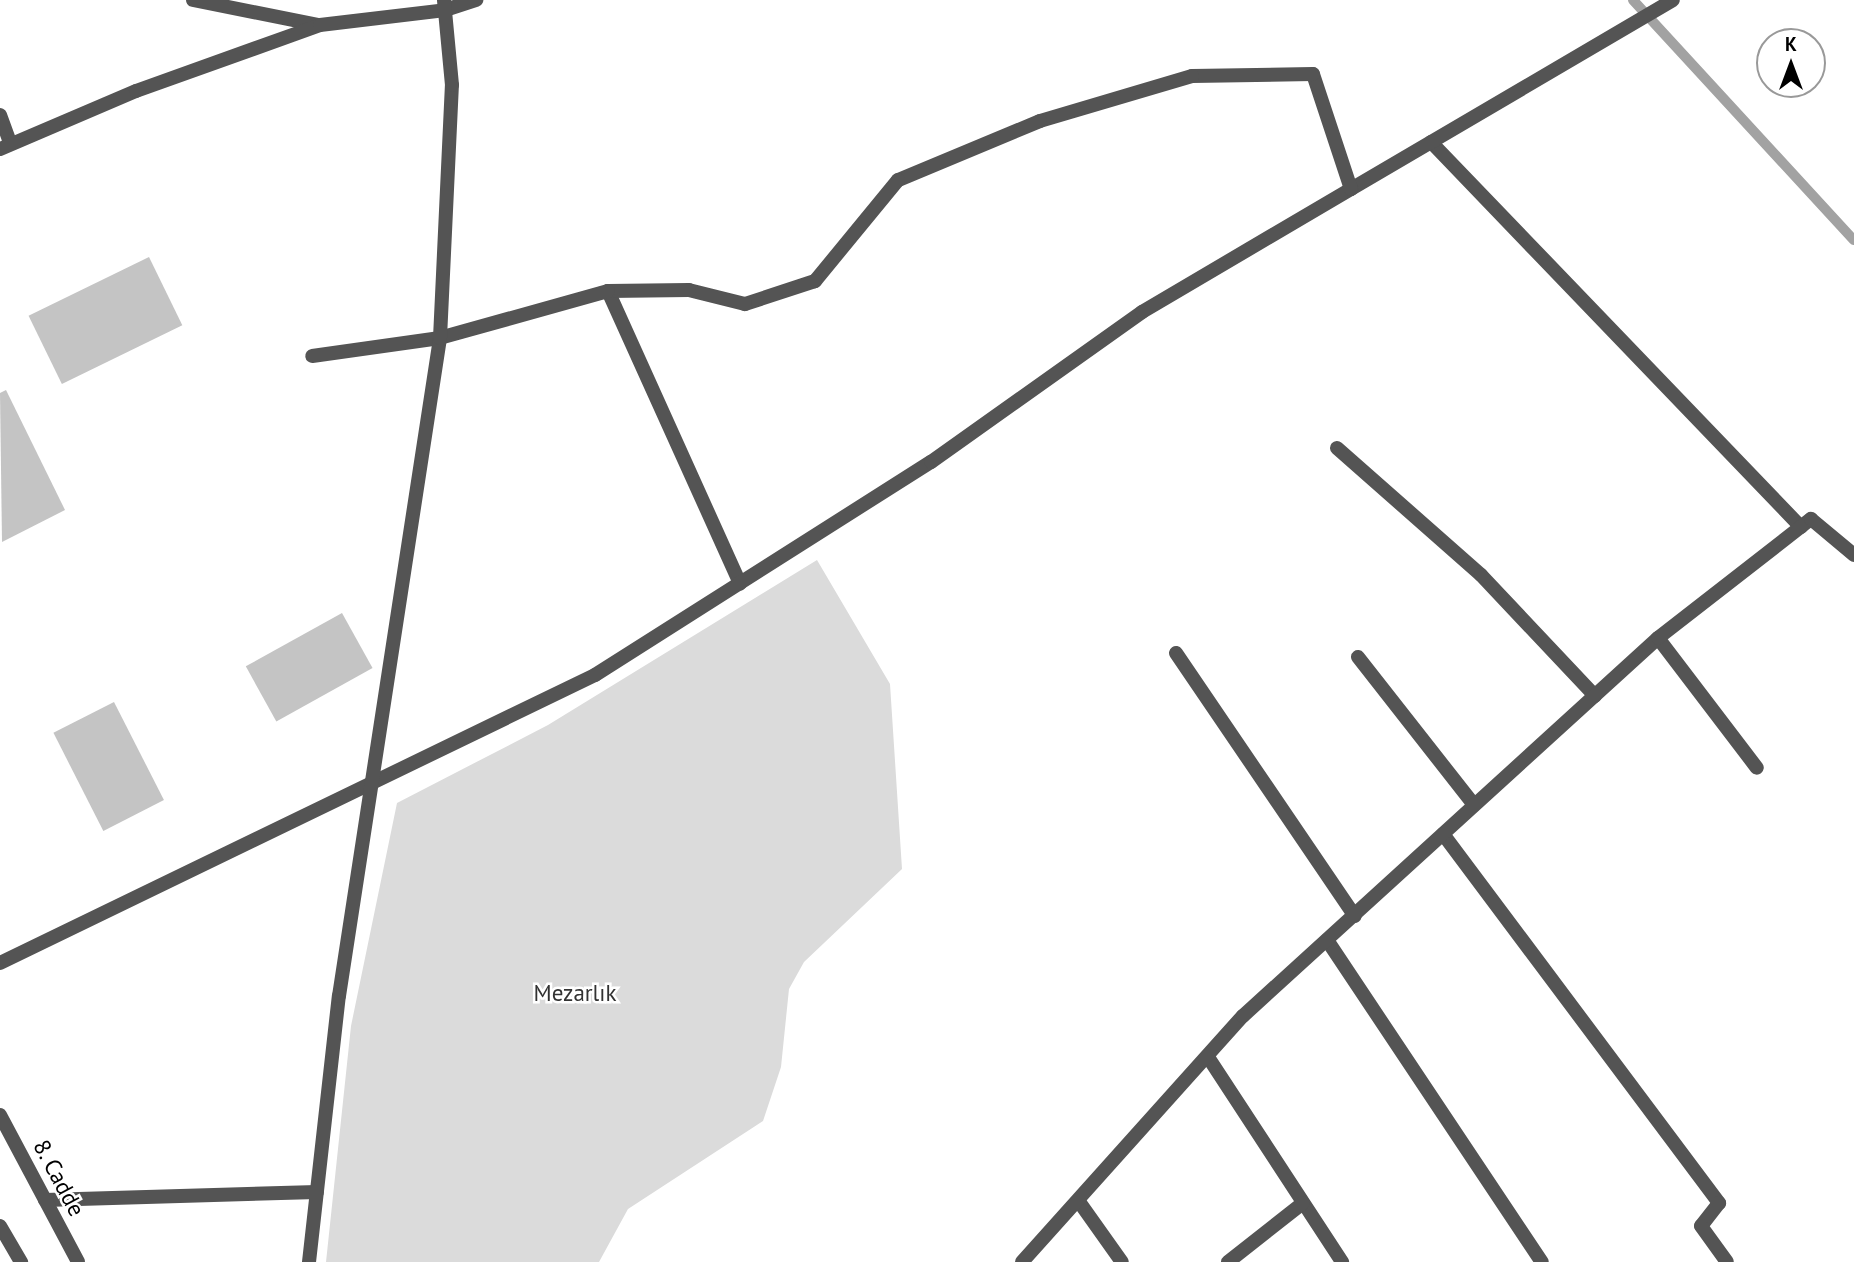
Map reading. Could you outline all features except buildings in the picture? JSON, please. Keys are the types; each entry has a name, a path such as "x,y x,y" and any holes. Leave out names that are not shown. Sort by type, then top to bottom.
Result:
{"street":[{"path":"193,0 320,25"},
{"path":"0,115 5,146 320,25 476,0"},
{"path":"0,963 595,675 931,462 1142,312 1671,1"},
{"path":"309,1262 370,782 440,338 452,85 444,5"},
{"path":"312,356 440,338 608,291 689,290 745,304 815,281 898,180 1040,121 1192,76 1313,74 1351,189"},
{"path":"1431,142 1801,527"},
{"path":"608,291 740,584"},
{"path":"1337,448 1481,575 1595,696"},
{"path":"1022,1262 1080,1203 1208,1057 1327,940 1658,638 1811,519 1854,555"},
{"path":"1658,638 1757,768"},
{"path":"1175,653 1355,916"},
{"path":"1358,657 1475,805"},
{"path":"1443,834 1719,1203 1701,1226 1727,1262"},
{"path":"1327,940 1542,1262"},
{"path":"1208,1057 1342,1262"},
{"name":"8. Cadde","path":"0,1115 78,1262"},
{"path":"45,1200 317,1192"},
{"path":"1080,1203 1122,1262"},
{"path":"1228,1262 1303,1203"},
{"path":"2,1233 21,1262"}],"green space":[{"name":"Mezarlık","path":"817,560 890,684 902,869 804,962 789,989 781,1067 763,1121 628,1209 599,1262 326,1262 351,1026 397,803 548,725"}],"waterway":[{"path":"1633,0 1854,240"}]}
